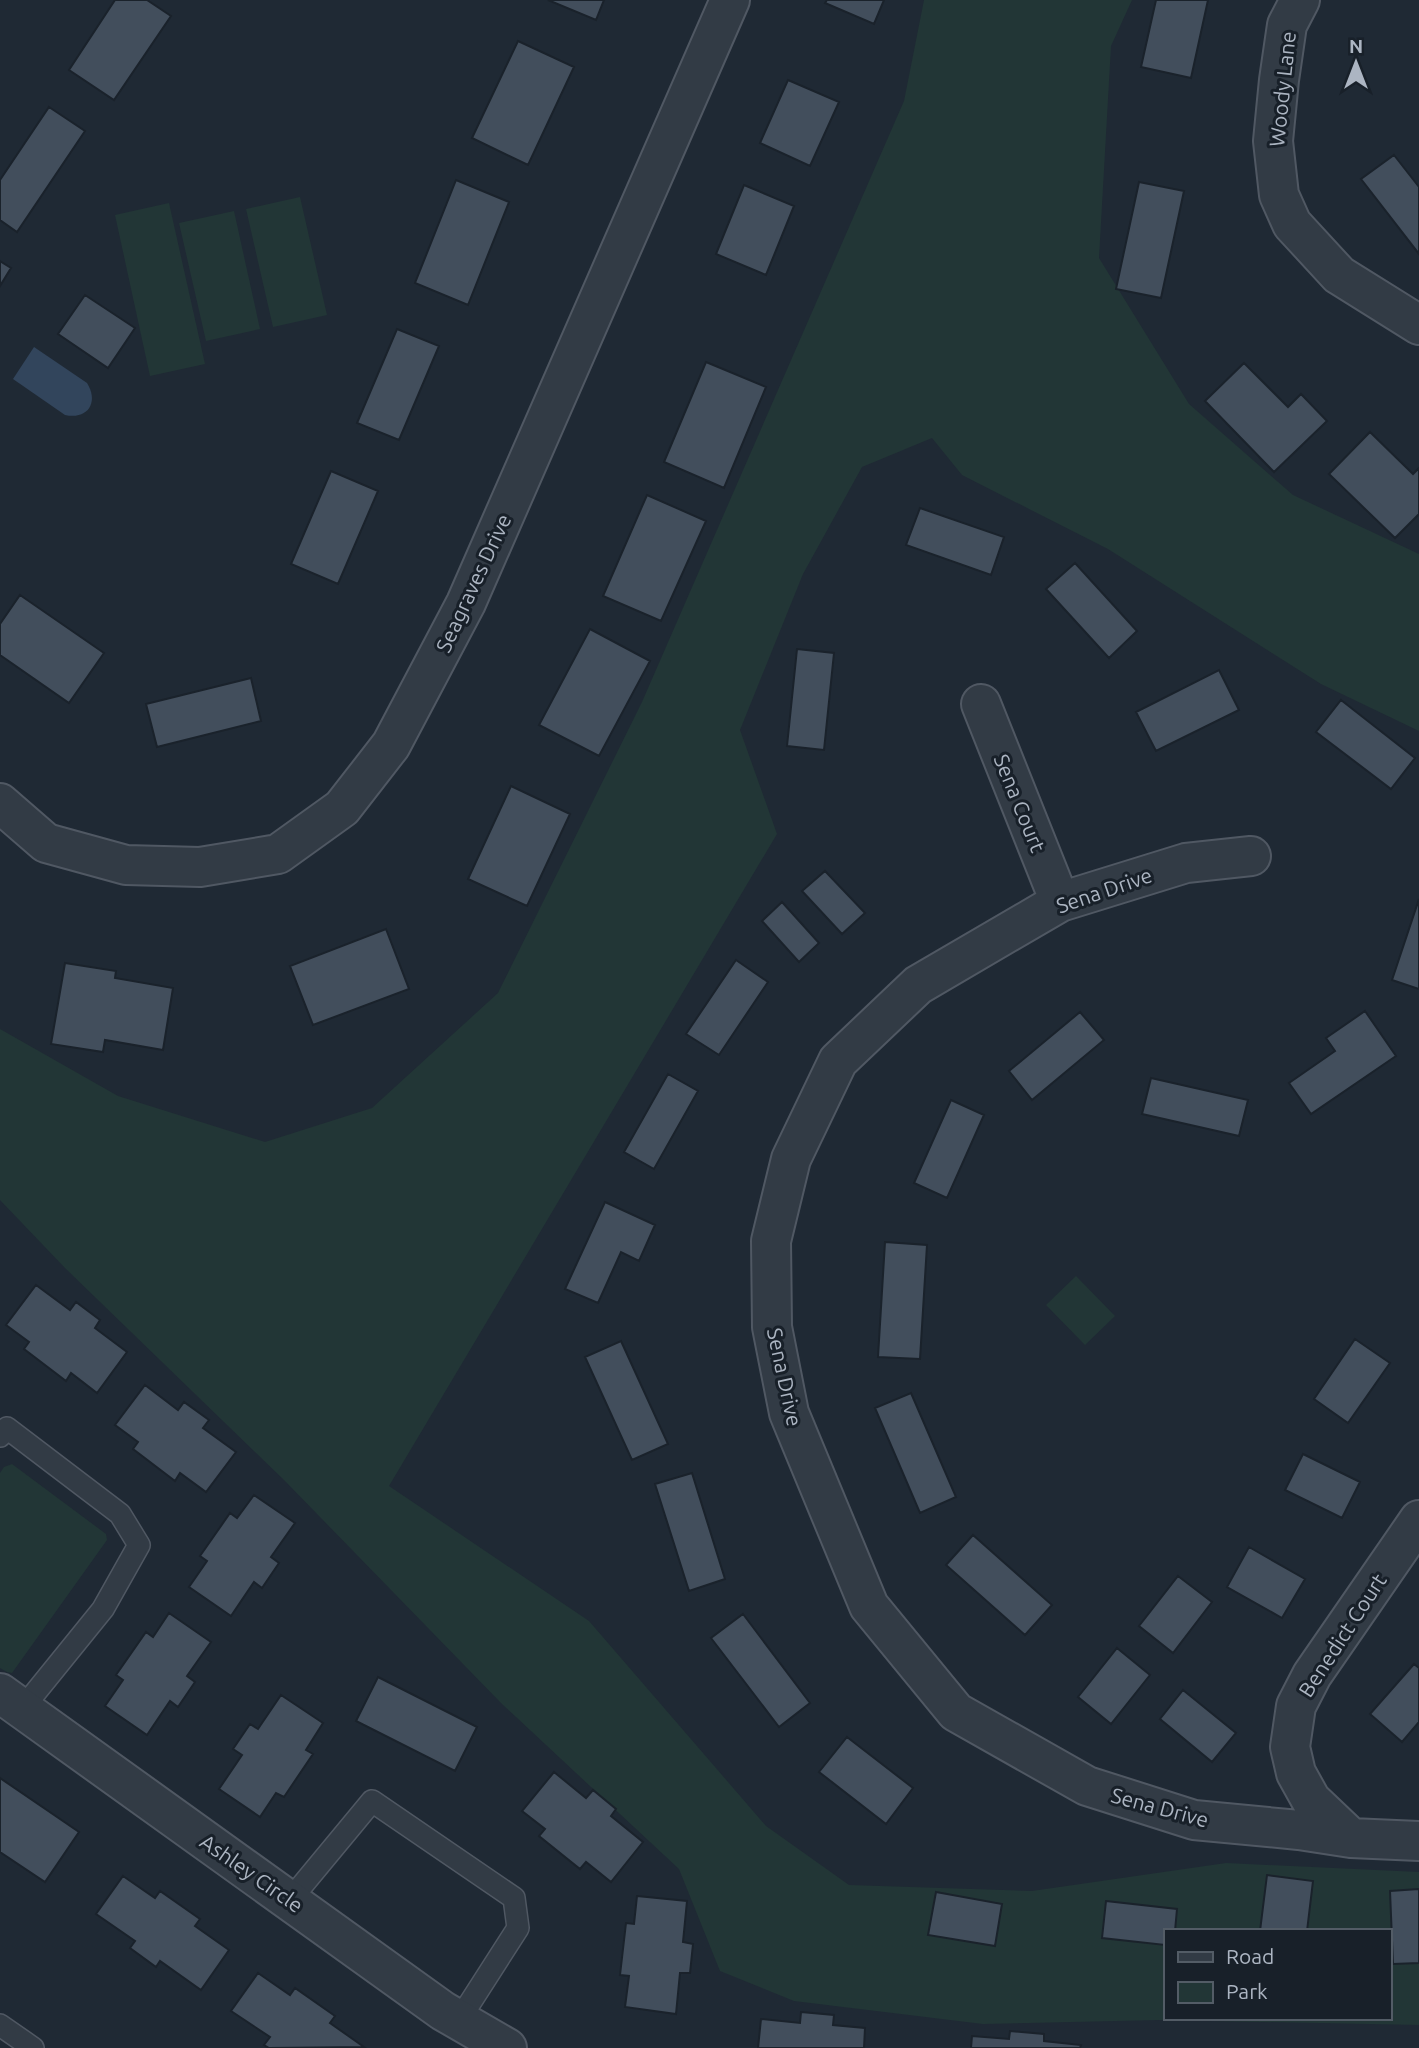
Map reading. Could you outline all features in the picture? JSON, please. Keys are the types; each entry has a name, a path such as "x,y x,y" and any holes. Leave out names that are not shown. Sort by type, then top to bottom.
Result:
{"street":[{"name":"Seagraves Drive","path":"0,803 46,843 125,865 200,867 278,855 342,808 391,745 466,603 730,0"},
{"name":"Woody Lane","path":"1300,0 1287,25 1279,79 1273,141 1279,195 1292,224 1339,275 1419,325"},
{"name":"Sena Court","path":"981,704 1060,902"},
{"name":"Sena Drive","path":"1251,856 1186,863 1060,902 918,985 838,1061 791,1159 771,1241 772,1326 789,1413 869,1606 956,1712 1087,1786 1194,1820 1351,1838"},
{"name":"Benedict Court","path":"1351,1838 1311,1800 1296,1773 1290,1747 1296,1706 1312,1675 1419,1520"},
{"name":"Ashley Circle","path":"11,1701 443,2011 508,2048"},
{"path":"1351,1838 1419,1841"}],"lane":[{"path":"0,1436 7,1428 120,1514 139,1545 103,1609 11,1701"},
{"path":"290,1900 372,1801 514,1898 518,1928 459,2020"},
{"path":"0,2025 33,2048"}],"green space":[{"path":"924,0 1132,0 1111,46 1099,258 1189,404 1293,495 1419,554 1419,731 1321,684 1108,549 962,475 932,438 862,467 803,574 740,730 777,834 389,1486 589,1621 766,1826 849,1885 1032,1891 1226,1863 1419,1872 1419,2025 1160,2020 983,2024 794,2001 720,1971 679,1869 502,1704 284,1480 65,1268 0,1200 0,1029 118,1096 265,1142 372,1108 498,993 642,702 904,101"},
{"path":"300,197 327,315 273,327 246,209"},
{"path":"169,203 205,364 150,376 115,215"},
{"path":"234,211 260,329 206,341 179,223"},
{"path":"1076,1276 1115,1316 1085,1345 1046,1305"},
{"path":"12,1464 106,1534 107,1540 12,1673 0,1668 0,1473 4,1467"}],"water":[{"path":"34,347 87,383 92,397 85,412 80,415 65,415 13,379"}],"building":[{"path":"115,0 147,0 171,16 114,100 69,70"},
{"path":"548,0 604,0 596,20"},
{"path":"827,0 884,0 874,24 825,3"},
{"path":"1156,0 1208,0 1191,78 1141,67"},
{"path":"518,41 574,67 528,165 472,138"},
{"path":"788,80 839,102 810,166 760,143"},
{"path":"49,107 85,131 17,232 0,220 0,180"},
{"path":"1394,155 1419,187 1419,254 1361,179"},
{"path":"456,180 509,202 468,305 415,283"},
{"path":"1139,182 1184,191 1161,298 1116,289"},
{"path":"744,185 794,206 766,275 716,254"},
{"path":"0,261 11,268 0,286"},
{"path":"85,295 135,328 108,368 58,334"},
{"path":"397,329 439,346 399,440 357,423"},
{"path":"706,362 766,387 724,488 664,462"},
{"path":"1244,363 1288,407 1301,394 1327,421 1274,472 1205,401"},
{"path":"1370,432 1413,474 1419,468 1419,514 1395,538 1329,474"},
{"path":"331,471 378,491 338,584 291,564"},
{"path":"647,495 706,521 661,621 603,596"},
{"path":"920,508 1004,537 991,575 906,545"},
{"path":"1075,563 1137,631 1109,658 1046,589"},
{"path":"20,595 104,653 69,703 0,655 0,624"},
{"path":"590,629 650,661 599,756 539,725"},
{"path":"797,649 834,653 824,750 787,746"},
{"path":"1219,670 1239,710 1156,751 1136,712"},
{"path":"251,678 261,721 157,747 146,704"},
{"path":"1341,700 1415,758 1391,789 1316,732"},
{"path":"511,786 570,814 527,906 468,879"},
{"path":"825,871 865,913 842,934 802,891"},
{"path":"1419,899 1419,989 1392,980"},
{"path":"782,902 819,943 799,962 762,921"},
{"path":"386,929 409,989 313,1025 290,966"},
{"path":"736,960 768,982 719,1055 686,1034"},
{"path":"65,963 116,971 115,978 173,988 163,1050 105,1040 103,1052 51,1044"},
{"path":"1365,1011 1396,1056 1311,1114 1289,1083 1335,1051 1326,1038"},
{"path":"1080,1012 1104,1040 1032,1100 1009,1071"},
{"path":"668,1074 698,1091 654,1169 624,1152"},
{"path":"1151,1078 1248,1100 1239,1136 1142,1114"},
{"path":"951,1100 984,1115 947,1198 914,1183"},
{"path":"605,1202 655,1225 639,1261 621,1252 598,1303 565,1289"},
{"path":"885,1242 927,1245 920,1359 878,1357"},
{"path":"36,1285 70,1310 76,1302 100,1320 95,1328 127,1352 97,1393 71,1373 66,1381 24,1349 29,1342 6,1325"},
{"path":"1355,1339 1390,1363 1348,1423 1314,1399"},
{"path":"621,1341 668,1444 632,1460 585,1357"},
{"path":"145,1385 178,1410 184,1402 209,1420 203,1428 236,1452 206,1492 180,1473 175,1481 133,1449 138,1442 115,1425"},
{"path":"911,1393 956,1497 920,1513 875,1408"},
{"path":"1303,1454 1360,1482 1342,1518 1285,1490"},
{"path":"692,1473 725,1579 689,1591 655,1484"},
{"path":"254,1495 295,1523 271,1557 279,1563 262,1588 254,1582 231,1616 189,1587 207,1561 200,1556 230,1513 237,1518"},
{"path":"973,1535 1052,1605 1025,1635 946,1565"},
{"path":"1249,1547 1305,1579 1282,1618 1227,1587"},
{"path":"1178,1576 1212,1602 1173,1653 1139,1626"},
{"path":"169,1613 211,1642 187,1676 195,1682 178,1707 170,1701 147,1735 105,1706 123,1680 116,1675 146,1632 153,1637"},
{"path":"743,1614 810,1703 779,1727 711,1638"},
{"path":"1117,1648 1150,1675 1111,1724 1078,1697"},
{"path":"1414,1664 1419,1668 1419,1722 1402,1742 1370,1714"},
{"path":"378,1677 477,1727 455,1771 356,1721"},
{"path":"1183,1690 1236,1733 1212,1762 1160,1719"},
{"path":"281,1695 323,1723 306,1750 313,1754 284,1797 276,1793 260,1817 219,1789 242,1755 233,1749 250,1724 258,1729"},
{"path":"847,1737 913,1788 886,1824 819,1772"},
{"path":"554,1772 586,1798 593,1790 616,1809 611,1816 643,1842 611,1882 586,1862 580,1869 539,1836 545,1829 522,1811"},
{"path":"0,1778 79,1832 45,1882 0,1852"},
{"path":"1267,1875 1313,1881 1307,1929 1260,1929"},
{"path":"123,1876 155,1898 160,1891 200,1919 195,1926 229,1950 201,1990 160,1961 156,1967 130,1948 135,1941 96,1914"},
{"path":"1419,1889 1419,1963 1393,1964 1390,1891"},
{"path":"936,1892 1002,1904 995,1946 928,1935"},
{"path":"637,1896 687,1901 683,1942 693,1944 690,1973 680,1973 676,2014 625,2007 629,1976 620,1975 626,1923 634,1924"},
{"path":"1106,1901 1177,1909 1175,1929 1164,1929 1164,1945 1102,1938"},
{"path":"258,1973 290,1995 295,1988 335,2016 330,2023 364,2047 269,2048 264,2045 270,2037 231,2011"},
{"path":"801,2012 834,2015 833,2025 865,2028 864,2048 758,2048 761,2019 800,2023"},
{"path":"1010,2031 1044,2034 1044,2041 1081,2045 1080,2048 971,2048 972,2036 1009,2039"}]}
